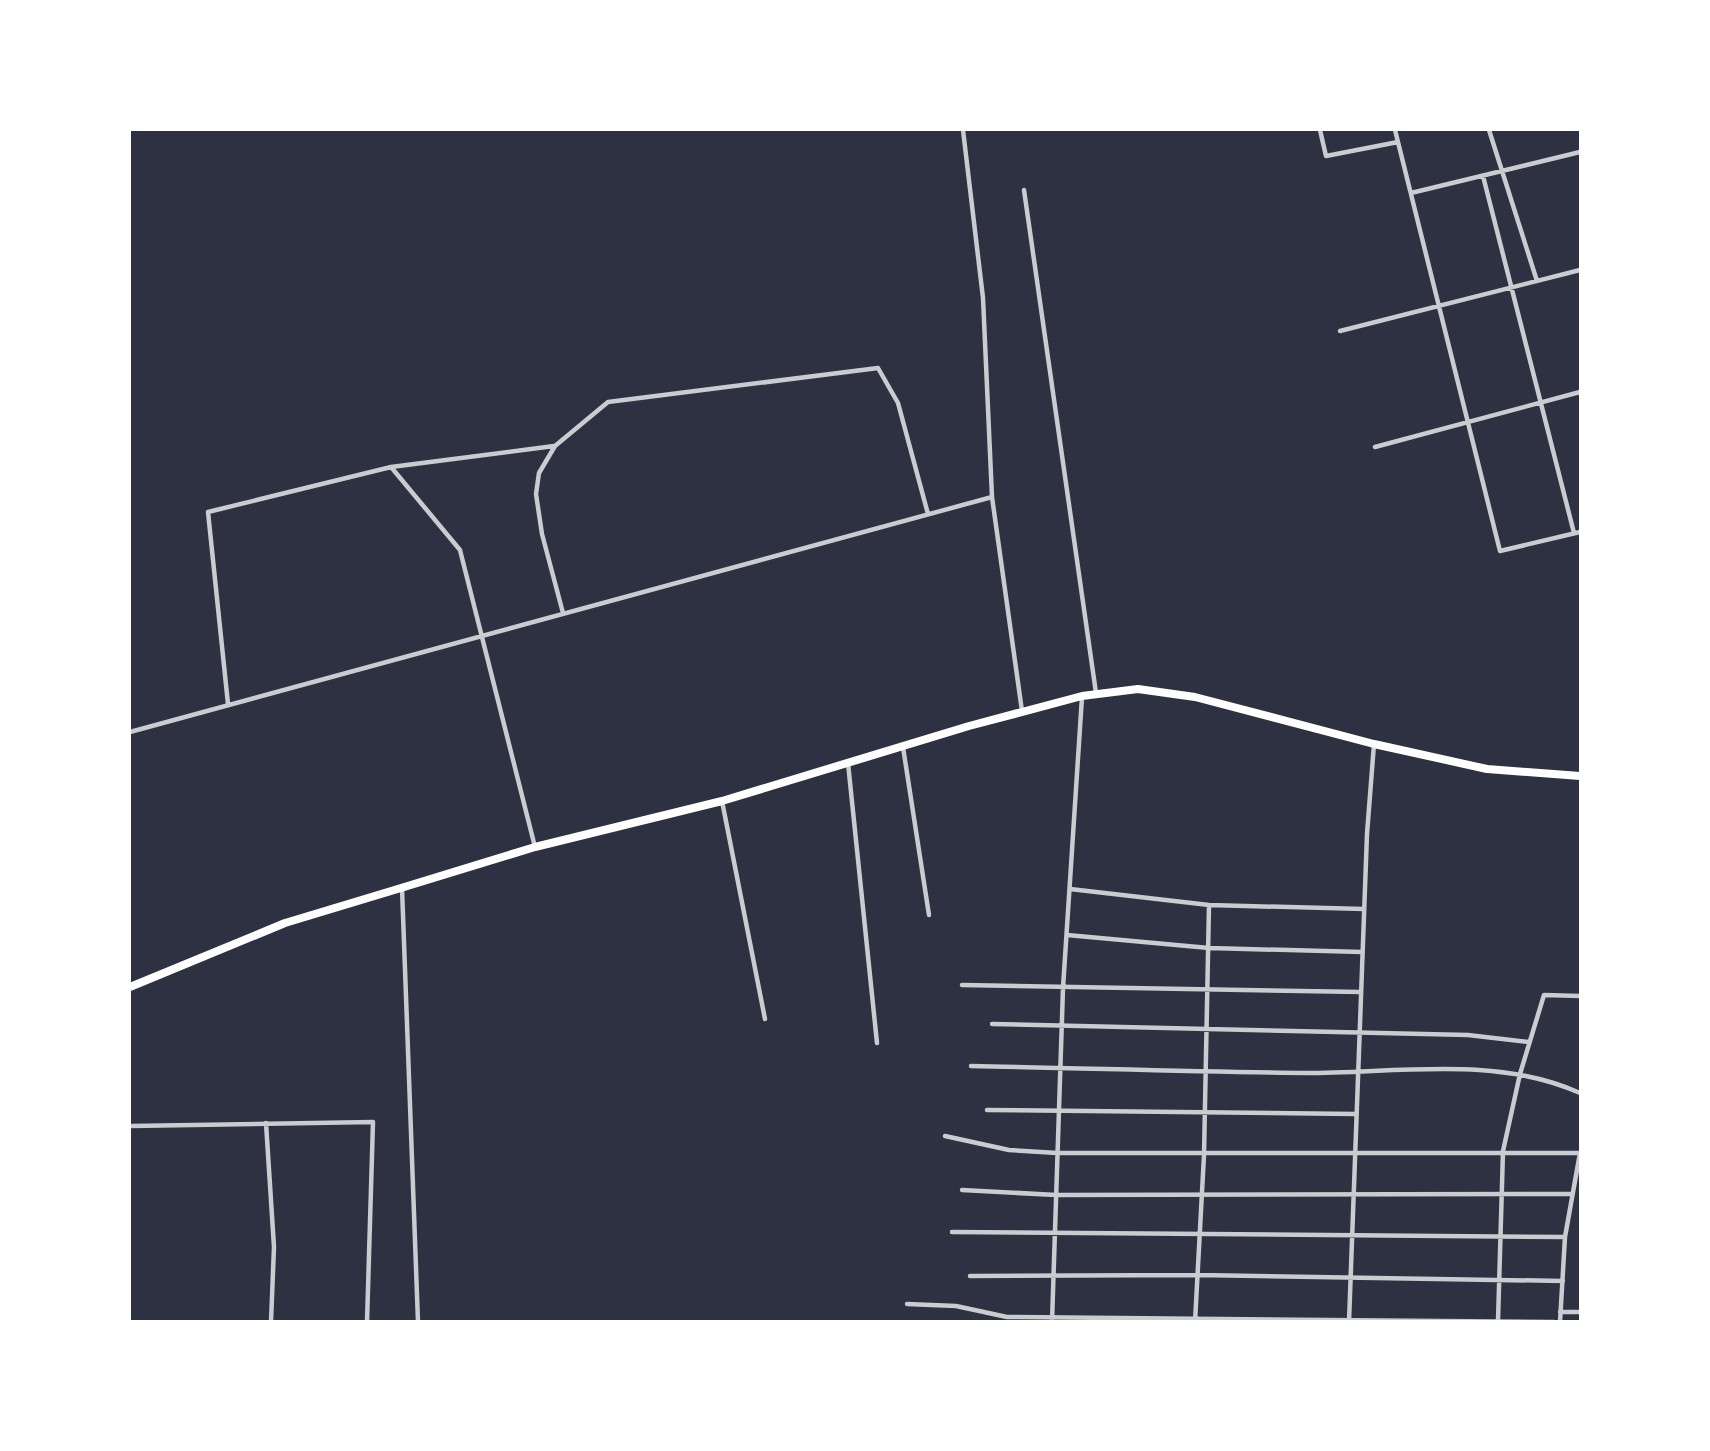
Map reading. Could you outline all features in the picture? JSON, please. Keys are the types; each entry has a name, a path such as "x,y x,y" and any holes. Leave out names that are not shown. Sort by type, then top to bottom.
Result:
{"highway":[{"path":"130,987 285,923 535,847 722,801 1022,712 1096,694 1138,689 1195,697 1374,744 1488,769 1580,776"}],"street":[{"path":"963,130 983,298 992,497 1022,712"},
{"path":"1320,130 1326,156 1398,142"},
{"path":"1395,130 1500,551 1577,532 1483,176"},
{"path":"1489,130 1537,281"},
{"path":"1411,193 1580,152"},
{"path":"1024,190 1096,694"},
{"path":"1340,331 1580,270"},
{"path":"563,613 542,534 536,494 538,473 555,446 608,402 878,368 898,403 928,514"},
{"path":"1375,447 1580,392"},
{"path":"228,704 208,512 391,467 555,446"},
{"path":"391,467 460,550 535,847"},
{"path":"130,732 992,497"},
{"path":"1052,1320 1063,988 1083,696"},
{"path":"1349,1320 1362,952 1374,744"},
{"path":"903,747 929,915"},
{"path":"848,763 877,1043"},
{"path":"722,801 765,1019"},
{"path":"401,888 418,1321"},
{"path":"1070,889 1209,905 1364,909"},
{"path":"1195,1319 1204,1155 1209,905"},
{"path":"1067,935 1209,948 1362,952"},
{"path":"962,985 1361,992"},
{"path":"1498,1321 1503,1150 1520,1074 1544,995 1580,996"},
{"path":"992,1024 1468,1035 1529,1042"},
{"path":"971,1066 1358,1073 1465,1069 1520,1074 1561,1084 1580,1093"},
{"path":"986,1110 1356,1114"},
{"path":"130,1126 373,1122 367,1321"},
{"path":"266,1123 274,1247 271,1321"},
{"path":"945,1136 1009,1150 1058,1153 1204,1155 1503,1150 1580,1152 1565,1237 1560,1321"},
{"path":"962,1190 1056,1195 1572,1194"},
{"path":"952,1233 1565,1237"},
{"path":"970,1276 1198,1275 1563,1281"},
{"path":"907,1304 956,1306 1007,1317 1052,1320 1554,1321"},
{"path":"1560,1312 1580,1312"}]}
